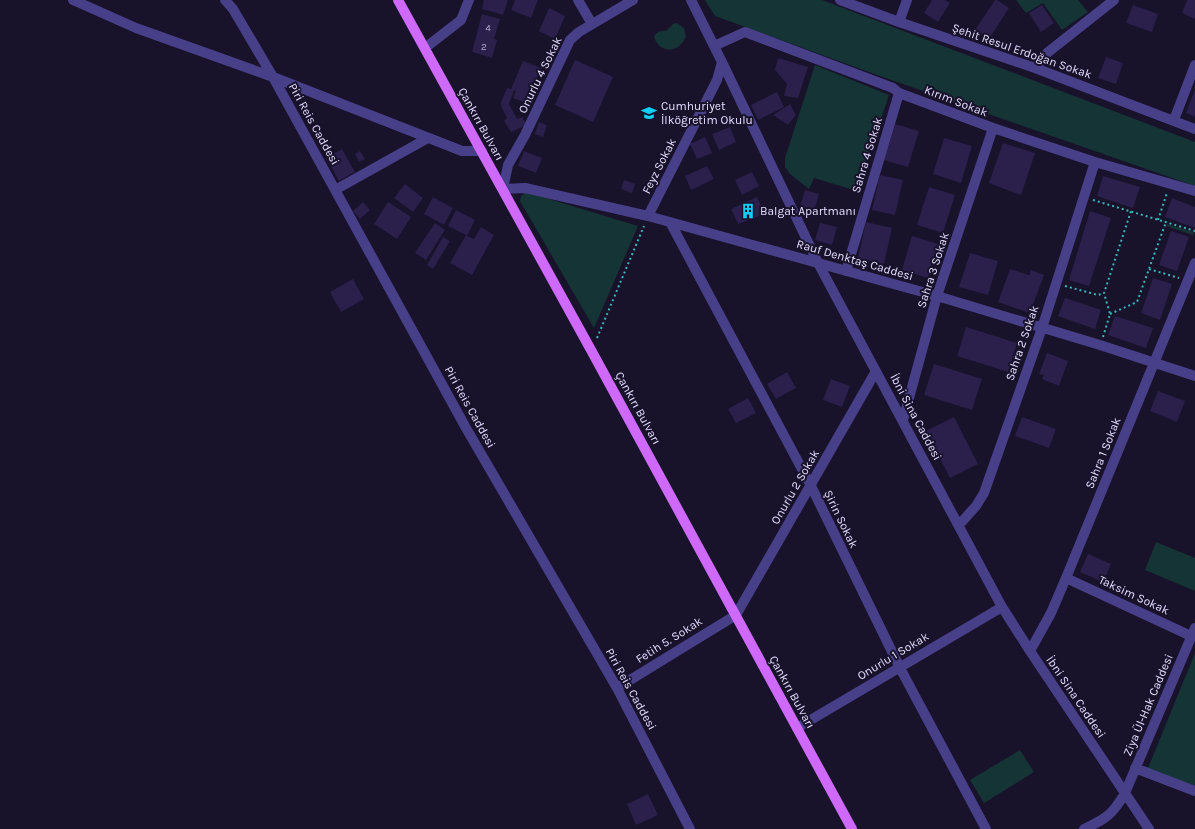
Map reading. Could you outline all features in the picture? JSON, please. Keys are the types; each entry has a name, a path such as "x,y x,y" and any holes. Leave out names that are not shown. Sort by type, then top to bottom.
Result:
{"main road":[{"name":"Çankırı Bulvarı","path":"398,0 503,189 852,829"}],"street":[{"path":"73,0 136,28 273,77 462,151 482,151"},
{"name":"Piri Reis Caddesi","path":"225,0 234,9 273,77 466,428 617,688 690,829"},
{"path":"425,48 460,20 469,0"},
{"path":"578,0 592,24"},
{"name":"Onurlu 4 Sokak","path":"503,189 508,165 525,135 567,47 574,36 633,0"},
{"name":"İbni Sina Caddesi","path":"691,0 818,263 959,524 1002,607 1149,829"},
{"name":"Şehit Resul Erdoğan Sokak","path":"840,0 899,22 1035,68 1195,129"},
{"path":"899,22 907,0"},
{"path":"1035,68 1047,53 1114,0"},
{"name":"Kırım Sokak","path":"714,46 744,32 893,88 899,93 993,128 1095,162 1195,191"},
{"name":"Feyz Sokak","path":"648,216 717,80 722,62"},
{"path":"1174,120 1195,65"},
{"name":"Sahra 4 Sokak","path":"846,271 899,93"},
{"name":"Sahra 3 Sokak","path":"902,420 937,296 993,128"},
{"path":"335,190 428,138"},
{"name":"Sahra 2 Sokak","path":"959,524 976,506 984,493 1042,328 1095,162"},
{"name":"Rauf Denktaş Caddesi","path":"503,189 526,188 648,216 937,296 1100,345 1195,376"},
{"name":"Şirin Sokak","path":"670,222 811,486 900,668 986,829"},
{"name":"Sahra 1 Sokak","path":"1030,651 1051,613 1066,578 1195,263"},
{"name":"Onurlu 2 Sokak","path":"736,615 876,371"},
{"name":"Taksim Sokak","path":"1066,578 1193,632"},
{"name":"Onurlu 1 Sokak","path":"797,728 1002,607"},
{"name":"Fetih 5. Sokak","path":"617,688 736,615"},
{"name":"Ziya Ül-Hak Caddesi","path":"1084,829 1105,818 1112,812 1125,792 1193,632"},
{"path":"1135,768 1195,791"}],"path":[{"path":"1158,220 1170,184"},
{"path":"1084,197 1195,231"},
{"path":"1100,345 1110,314 1104,293 1131,212"},
{"path":"591,350 648,216"},
{"path":"1110,314 1137,302 1166,222"},
{"path":"1149,269 1188,281"},
{"path":"1056,283 1098,295 1104,293"}],"green space":[{"path":"705,0 822,0 1195,142 1195,186 880,76 715,16"},
{"path":"1016,0 1078,0 1088,12 1062,30 1043,3 1026,13"},
{"path":"677,23 684,28 686,37 678,47 674,49 666,49 657,44 654,37 655,35 659,32 666,31 673,24"},
{"path":"815,65 889,95 857,191 814,178 809,189 790,174 785,167 785,158"},
{"path":"526,192 638,226 594,328 520,201 521,196"},
{"path":"1167,224 1194,232 1193,235 1166,226"},
{"path":"1156,542 1195,558 1195,591 1145,570"},
{"path":"1195,653 1195,786 1148,768"},
{"path":"1020,750 1034,772 984,803 970,780"}],"building":[{"path":"484,0 508,0 503,15 482,9"},
{"path":"515,0 538,0 531,18 511,10"},
{"path":"932,0 945,0 950,3 938,22 924,13"},
{"path":"995,0 1009,8 989,39 975,30"},
{"path":"1187,0 1195,0 1195,19 1182,13"},
{"path":"1042,5 1054,23 1041,32 1029,13"},
{"path":"1133,5 1158,14 1152,32 1126,23"},
{"path":"549,8 565,16 555,39 539,31"},
{"path":"482,14 500,19 494,39 497,40 492,58 472,52"},
{"path":"1106,57 1123,63 1116,84 1098,78"},
{"path":"778,58 808,67 798,98 784,96 787,84 775,70"},
{"path":"575,60 613,77 593,122 555,105"},
{"path":"523,61 541,68 526,103 513,98 516,91 514,90 509,104 517,119 522,117 527,125 511,132 504,121 507,118 501,106 501,102 507,88 511,89"},
{"path":"1195,89 1195,117 1186,113"},
{"path":"777,92 784,107 758,120 751,105"},
{"path":"790,104 796,115 788,125 773,115"},
{"path":"539,122 547,125 543,137 535,134"},
{"path":"895,124 919,131 908,167 884,160"},
{"path":"730,127 736,142 719,150 712,134"},
{"path":"705,137 712,153 697,159 690,144"},
{"path":"944,138 972,146 961,183 933,174"},
{"path":"1003,143 1035,153 1021,195 989,183"},
{"path":"342,149 355,172 339,181 326,158"},
{"path":"360,151 365,159 359,162 355,154"},
{"path":"524,151 542,158 536,173 518,166"},
{"path":"707,166 714,179 691,190 685,176"},
{"path":"752,172 759,186 742,195 735,180"},
{"path":"880,175 903,180 895,215 872,210"},
{"path":"1103,176 1140,187 1133,208 1097,196"},
{"path":"624,180 635,184 632,193 621,189"},
{"path":"405,184 423,198 413,212 394,198"},
{"path":"929,187 955,195 943,233 917,225"},
{"path":"805,190 819,194 813,214 799,210"},
{"path":"433,197 453,208 444,225 424,214"},
{"name":"Balgat Apartmanı","path":"757,197 765,214 738,224 731,209"},
{"path":"1172,198 1195,207 1195,228 1165,217"},
{"path":"363,202 370,210 360,219 353,211"},
{"path":"388,202 411,217 397,239 374,224"},
{"path":"456,210 475,220 467,236 474,239 481,227 494,235 472,275 450,263 466,235 448,226"},
{"path":"1090,211 1111,218 1089,286 1069,280"},
{"path":"866,222 892,228 884,264 858,258"},
{"path":"435,223 445,230 426,260 415,253"},
{"path":"820,223 837,227 832,245 815,240"},
{"path":"1171,231 1189,237 1177,271 1159,265"},
{"path":"912,236 938,244 928,278 902,270"},
{"path":"443,237 450,241 433,269 427,265"},
{"path":"970,253 998,261 988,295 959,287"},
{"path":"1010,269 1029,275 1031,270 1044,275 1030,313 998,302"},
{"path":"1153,278 1172,284 1160,320 1141,313"},
{"path":"353,279 364,299 341,312 330,292"},
{"path":"1065,298 1101,310 1095,329 1058,316"},
{"path":"1115,316 1153,328 1146,348 1108,335"},
{"path":"966,327 1017,343 1008,372 957,356"},
{"path":"1047,353 1068,361 1059,386 1042,379 1044,375 1039,374"},
{"path":"934,364 982,379 972,410 924,395"},
{"path":"787,372 796,388 776,399 767,384"},
{"path":"831,379 850,386 842,407 823,400"},
{"path":"1158,391 1185,401 1177,422 1150,411"},
{"path":"748,398 756,413 736,423 728,409"},
{"path":"954,417 978,464 950,478 926,431"},
{"path":"1022,417 1056,429 1049,448 1015,436"},
{"path":"1088,554 1111,564 1103,582 1080,572"},
{"path":"648,794 658,815 636,825 627,804"}],"place":[{"name":"Cumhuriyet İlköğretim Okulu","path":"649,113"},
{"name":"Balgat Apartmanı","path":"748,211"}]}
